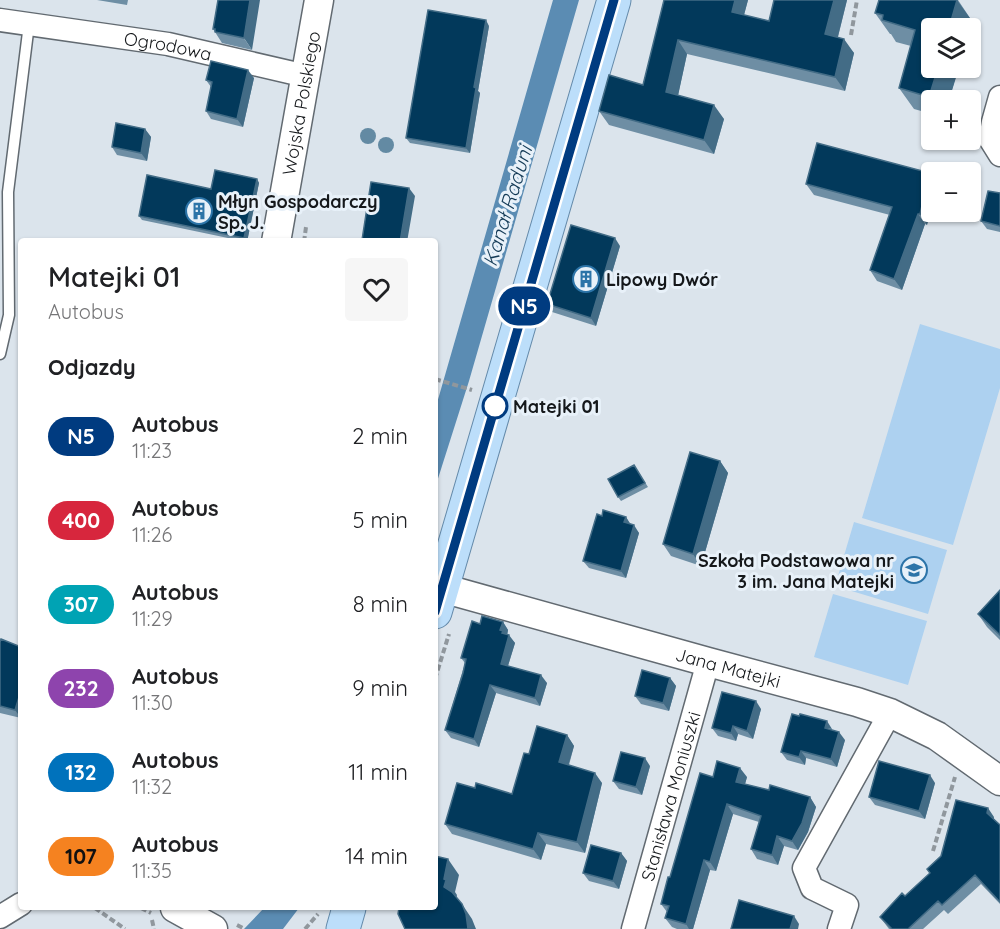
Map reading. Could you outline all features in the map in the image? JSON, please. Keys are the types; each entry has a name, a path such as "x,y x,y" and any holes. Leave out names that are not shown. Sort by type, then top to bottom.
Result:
{"main road":[{"path":"438,600 614,0"},
{"path":"343,929 348,910"}],"street":[{"name":"Wojska Polskiego","path":"277,238 319,0"},
{"name":"Ogrodowa","path":"0,20 168,44 306,76"},
{"path":"1000,97 990,139 1000,155"},
{"name":"Jana Matejki","path":"438,600 708,662 857,702 890,713 937,736 1000,781"},
{"name":"Stanisława Moniuszki","path":"633,929 708,662"},
{"path":"839,929 847,905 812,888 804,868 890,713"},
{"path":"0,918 18,906"},
{"path":"179,910 213,929"}],"lane":[{"path":"0,354 9,315 8,192 29,24"}],"path":[{"path":"851,34 857,0"},
{"path":"438,380 469,390"},
{"path":"933,851 962,753"},
{"path":"99,910 125,929"},
{"path":"103,910 106,914"},
{"path":"305,929 322,910"}],"shaded area":[{"path":"920,324 1000,349 1000,388 953,545 862,518"},
{"path":"854,522 947,550 928,614 835,586"},
{"path":"833,594 927,621 908,685 814,657"}],"water":[{"name":"Kanał Raduni","path":"553,0 579,0 469,381 438,479 438,400"},
{"path":"262,910 297,910 283,929 244,929"}],"building":[{"path":"218,0 250,0 244,38 215,32 213,29"},
{"path":"664,0 735,0 732,12 769,21 774,0 834,0 825,34 844,39 835,77 678,40 666,92 714,105 704,140 599,111 609,75 643,85"},
{"path":"879,0 957,0 952,18 921,18 921,78 935,78 931,90 921,90 921,95 899,88 915,30 882,20 883,15 875,13"},
{"path":"428,10 486,20 466,148 406,138"},
{"path":"211,61 248,70 237,119 206,111 212,82 206,80"},
{"path":"116,123 145,129 141,153 112,147"},
{"path":"817,143 921,171 920,214 918,214 894,279 870,270 892,207 806,184"},
{"name":"Młyn Gospodarczy Sp. J.","path":"215,170 257,179 244,238 139,216 147,175 211,189"},
{"path":"371,182 409,188 401,238 362,238"},
{"path":"988,191 1000,193 1000,226 981,221"},
{"name":"Lipowy Dwór","path":"571,225 615,238 591,318 547,304"},
{"path":"690,452 720,461 693,554 663,544"},
{"path":"634,465 645,483 618,497 608,479"},
{"path":"603,510 626,517 624,522 634,525 621,571 583,561 597,514 602,516"},
{"path":"1000,590 1000,635 978,614"},
{"path":"482,616 503,622 500,630 509,635 501,664 541,675 535,698 490,685 474,739 445,730 463,673 466,659 461,658 472,621 480,624"},
{"path":"1,639 18,646 18,700 15,710 0,706"},
{"path":"642,670 670,678 663,703 635,696"},
{"path":"722,692 756,701 747,731 733,726 731,733 712,728"},
{"path":"792,714 827,721 825,728 839,732 831,759 801,751 799,757 781,752"},
{"path":"537,726 567,735 559,762 595,773 577,842 538,833 533,849 445,824 457,783 475,788 476,783 512,794 524,753 529,754"},
{"path":"621,752 645,758 636,787 613,781"},
{"path":"717,761 740,768 736,782 769,790 770,785 810,797 802,823 792,841 777,836 772,855 751,849 761,816 727,804 710,862 704,860 686,924 665,918 669,906 661,904 700,773 713,777"},
{"path":"879,761 930,775 919,811 869,797"},
{"path":"956,800 988,808 987,813 1000,825 1000,902 975,875 942,905 938,901 908,929 892,929 880,917 902,893 905,896 930,873 927,869 941,856"},
{"path":"591,845 621,853 613,881 583,873"},
{"path":"438,857 448,859 444,887 452,892 462,904 468,929 405,929 398,914 399,910 438,910"},
{"path":"739,900 794,916 790,929 731,929"}],"bus line":[{"name":"N5","path":"438,601 614,0"}],"place":[{"name":"Młyn Gospodarczy Sp. J.","path":"199,211"},
{"name":"Lipowy Dwór","path":"586,279"},
{"name":"Matejki 01","path":"495,406"},
{"name":"Szkoła Podstawowa nr 3 im. Jana Matejki","path":"914,570"}]}
